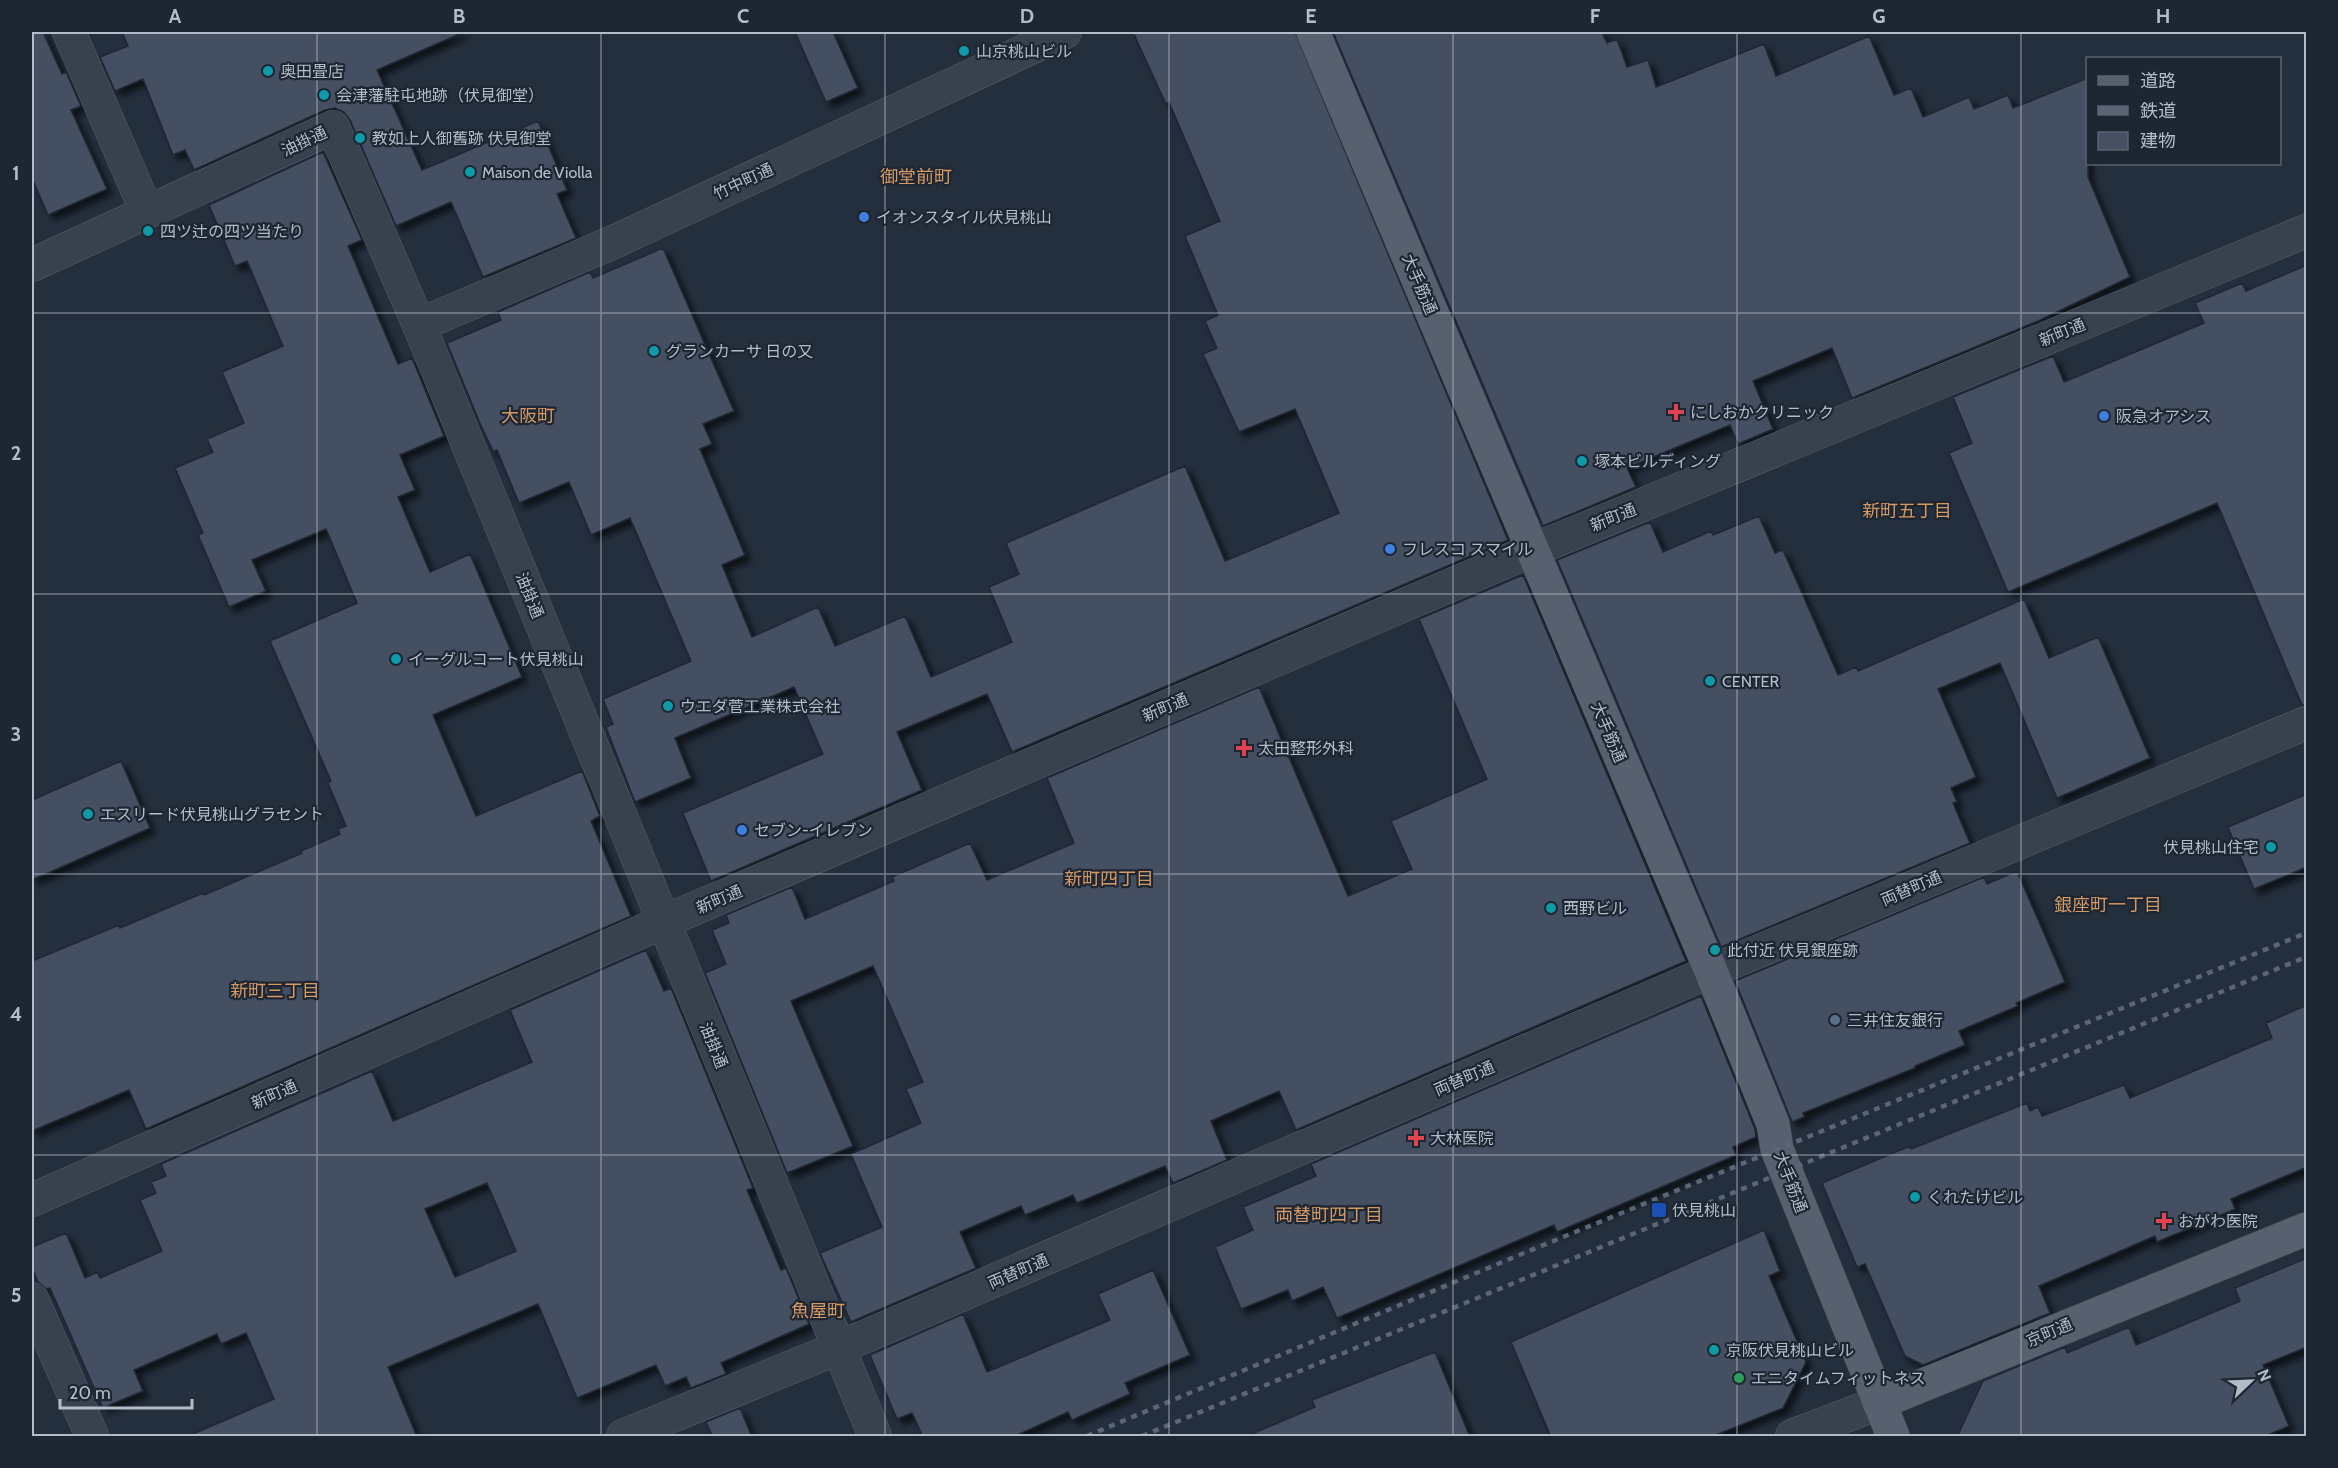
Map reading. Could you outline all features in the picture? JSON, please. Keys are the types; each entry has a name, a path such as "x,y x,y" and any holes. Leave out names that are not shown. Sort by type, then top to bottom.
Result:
{"main road":[{"name":"大手筋通","path":"1313,32 1711,971 1773,1124 1777,1149 1893,1437"},
{"name":"京町通","path":"1879,1404 2307,1229"}],"street":[{"path":"32,265 147,212 69,32"},
{"name":"竹中町通","path":"419,325 616,241 1065,32"},
{"name":"油掛通","path":"147,212 333,127 419,325 875,1437"},
{"name":"新町通","path":"32,1200 663,922 1532,550 2307,231"},
{"name":"両替町通","path":"623,1437 838,1348 1711,971 2307,723"},
{"path":"32,1299 92,1437"},
{"name":"京町通","path":"1792,1437 1879,1404"}],"building":[{"path":"32,32 43,32 62,74 66,72 81,106 71,110 107,189 48,215 32,178"},
{"path":"122,32 464,32 377,70 422,170 538,121 567,190 557,194 576,238 483,277 451,202 396,226 350,120 344,112 335,108 325,110 194,170 185,150 173,155 143,79 115,91 100,57 128,46"},
{"path":"795,32 833,32 858,88 826,102"},
{"path":"1133,32 1295,32 1508,540 1012,752 987,694 897,732 922,790 711,881 683,813 823,754 794,687 675,738 691,778 635,802 606,727 613,724 603,699 691,661 630,518 591,535 569,482 519,503 497,450 493,451 479,421 447,343 501,320 498,312 590,272 593,278 663,248 734,411 703,424 712,444 700,449 745,555 722,565 752,637 818,607 835,646 905,616 931,677 1012,642 989,587 1019,574 1006,543 1185,466 1225,561 1339,513 1295,409 1239,432 1203,354 1217,348 1205,321 1218,315 1185,236 1220,221 1169,102 1166,104"},
{"path":"1333,32 1602,32 1607,43 1617,39 1627,67 1648,60 1656,87 1764,44 1776,76 1869,36 1894,95 1911,88 1923,117 1969,97 1974,109 2008,95 2013,108 2086,79 2088,177 2130,277 2038,321 1852,398 1832,348 1753,381 1773,429 1738,444 1730,425 1627,468 1636,487 1543,526"},
{"path":"323,152 362,240 348,246 398,364 412,358 444,436 400,455 415,490 398,497 430,572 470,554 522,677 433,715 476,816 582,771 600,816 591,821 631,916 146,1129 129,1090 32,1131 32,961 119,925 120,928 203,893 204,895 302,853 301,851 340,834 338,829 346,826 328,783 331,781 270,641 357,603 326,529 252,560 266,591 229,607 198,535 203,533 175,468 213,452 207,439 244,423 222,372 283,346 247,261 235,266 209,205"},
{"path":"2307,265 2307,705 2302,705 2217,503 2008,592 1949,453 1972,443 1953,397 2053,356 2064,382 2204,323 2195,303 2242,283 2246,291"},
{"path":"1759,516 1775,553 1783,550 1838,675 1856,667 1858,671 2024,599 2049,658 2098,637 2150,758 2057,798 2000,663 1938,689 1976,777 1951,788 1957,802 1953,803 1970,843 1721,947 1557,560 1650,522 1663,552 1711,531 1713,535"},
{"path":"1523,575 1686,961 1296,1130 1279,1091 1211,1121 1227,1160 1173,1183 1165,1166 1077,1203 1073,1195 1025,1215 1021,1206 960,1232 976,1268 851,1322 820,1253 882,1227 851,1154 921,1123 906,1089 923,1082 873,966 791,1001 853,1146 787,1173 705,973 726,964 712,930 729,923 726,915 792,887 805,919 894,881 892,877 970,843 987,880 1074,843 1047,778 1259,687 1348,896 1412,869 1391,821 1487,779 1419,619"},
{"name":"エスリード伏見桃山グラセント","path":"121,761 150,828 32,880 32,800"},
{"name":"伏見桃山住宅","path":"2307,794 2307,867 2254,889 2228,827"},
{"path":"2017,871 2065,982 2016,1003 2018,1006 1959,1031 1965,1045 1915,1066 1915,1068 1803,1113 1804,1117 1792,1122 1735,981 1984,877 1987,884"},
{"path":"646,950 664,991 671,988 753,1188 747,1190 781,1270 786,1268 809,1324 721,1363 726,1374 691,1388 686,1377 665,1386 656,1365 577,1398 538,1304 388,1367 417,1437 186,1437 274,1399 246,1333 221,1344 217,1334 134,1370 143,1391 103,1408 50,1288 47,1289 38,1282 32,1267 32,1247 66,1233 85,1278 97,1272 100,1278 162,1251 140,1200 156,1193 151,1182 166,1176 161,1164 372,1071 393,1121 532,1062 510,1010","holes":["487,1183 516,1251 455,1277 425,1209"]},
{"path":"1701,996 1755,1129 1756,1137 1733,1147 1736,1155 1557,1232 1554,1225 1337,1318 1323,1287 1292,1301 1288,1290 1241,1309 1215,1247 1253,1230 1243,1207 1316,1176 1311,1164"},
{"path":"2307,1005 2307,1167 2231,1199 2235,1209 2157,1242 2155,1236 2039,1286 2050,1313 1923,1365 1905,1356 1865,1264 1857,1267 1822,1183 1910,1146 1911,1149 2027,1103 2030,1111 2038,1107 2042,1116 2124,1085 2130,1098 2272,1038 2266,1023"},
{"path":"1764,1230 1780,1271 1769,1276 1806,1362 1783,1408 1711,1437 1551,1437 1511,1342"},
{"path":"2307,1258 2307,1347 2263,1365 2289,1426 2263,1437 1957,1437 1983,1381 2065,1347 2067,1353 2129,1327 2136,1345 2240,1301 2235,1288"},
{"path":"1153,1270 1190,1355 1125,1383 1130,1394 1072,1420 1068,1412 1013,1437 923,1437 912,1413 897,1419 870,1355 963,1314 987,1372 1110,1320 1098,1294"},
{"path":"1435,1352 1470,1437 1245,1437 1315,1407 1312,1400"},
{"path":"740,1408 752,1437 713,1437 706,1422"}],"railway":[{"path":"1087,1436 1524,1253 2306,933"},
{"path":"1142,1436 2306,957"}],"place":[{"name":"山京桃山ビル","path":"964,51"},
{"name":"奥田畳店","path":"268,71"},
{"name":"会津藩駐屯地跡（伏見御堂）","path":"324,95"},
{"name":"教如上人御舊跡 伏見御堂","path":"360,138"},
{"name":"Maison de Violla","path":"470,172"},
{"name":"イオンスタイル伏見桃山","path":"864,217"},
{"name":"四ツ辻の四ツ当たり","path":"148,231"},
{"name":"グランカーサ 日の又","path":"654,351"},
{"name":"にしおかクリニック","path":"1676,412"},
{"name":"阪急オアシス","path":"2104,416"},
{"name":"塚本ビルディング","path":"1582,461"},
{"name":"フレスコ スマイル","path":"1390,549"},
{"name":"イーグルコート伏見桃山","path":"396,659"},
{"name":"CENTER","path":"1710,681"},
{"name":"ウエダ菅工業株式会社","path":"668,706"},
{"name":"太田整形外科","path":"1244,748"},
{"name":"エスリード伏見桃山グラセント","path":"88,814"},
{"name":"セブン-イレブン","path":"742,830"},
{"name":"伏見桃山住宅","path":"2271,847"},
{"name":"西野ビル","path":"1551,908"},
{"name":"此付近 伏見銀座跡","path":"1715,950"},
{"name":"三井住友銀行","path":"1835,1020"},
{"name":"大林医院","path":"1416,1138"},
{"name":"くれたけビル","path":"1915,1197"},
{"name":"伏見桃山","path":"1659,1210"},
{"name":"おがわ医院","path":"2164,1221"},
{"name":"京阪伏見桃山ビル","path":"1714,1350"},
{"name":"エニタイムフィットネス","path":"1739,1378"}],"district":[{"name":"御堂前町","path":"916,177"},
{"name":"大阪町","path":"528,416"},
{"name":"新町五丁目","path":"1907,511"},
{"name":"新町四丁目","path":"1109,879"},
{"name":"銀座町一丁目","path":"2108,905"},
{"name":"新町三丁目","path":"275,991"},
{"name":"両替町四丁目","path":"1329,1215"},
{"name":"魚屋町","path":"818,1311"}]}
